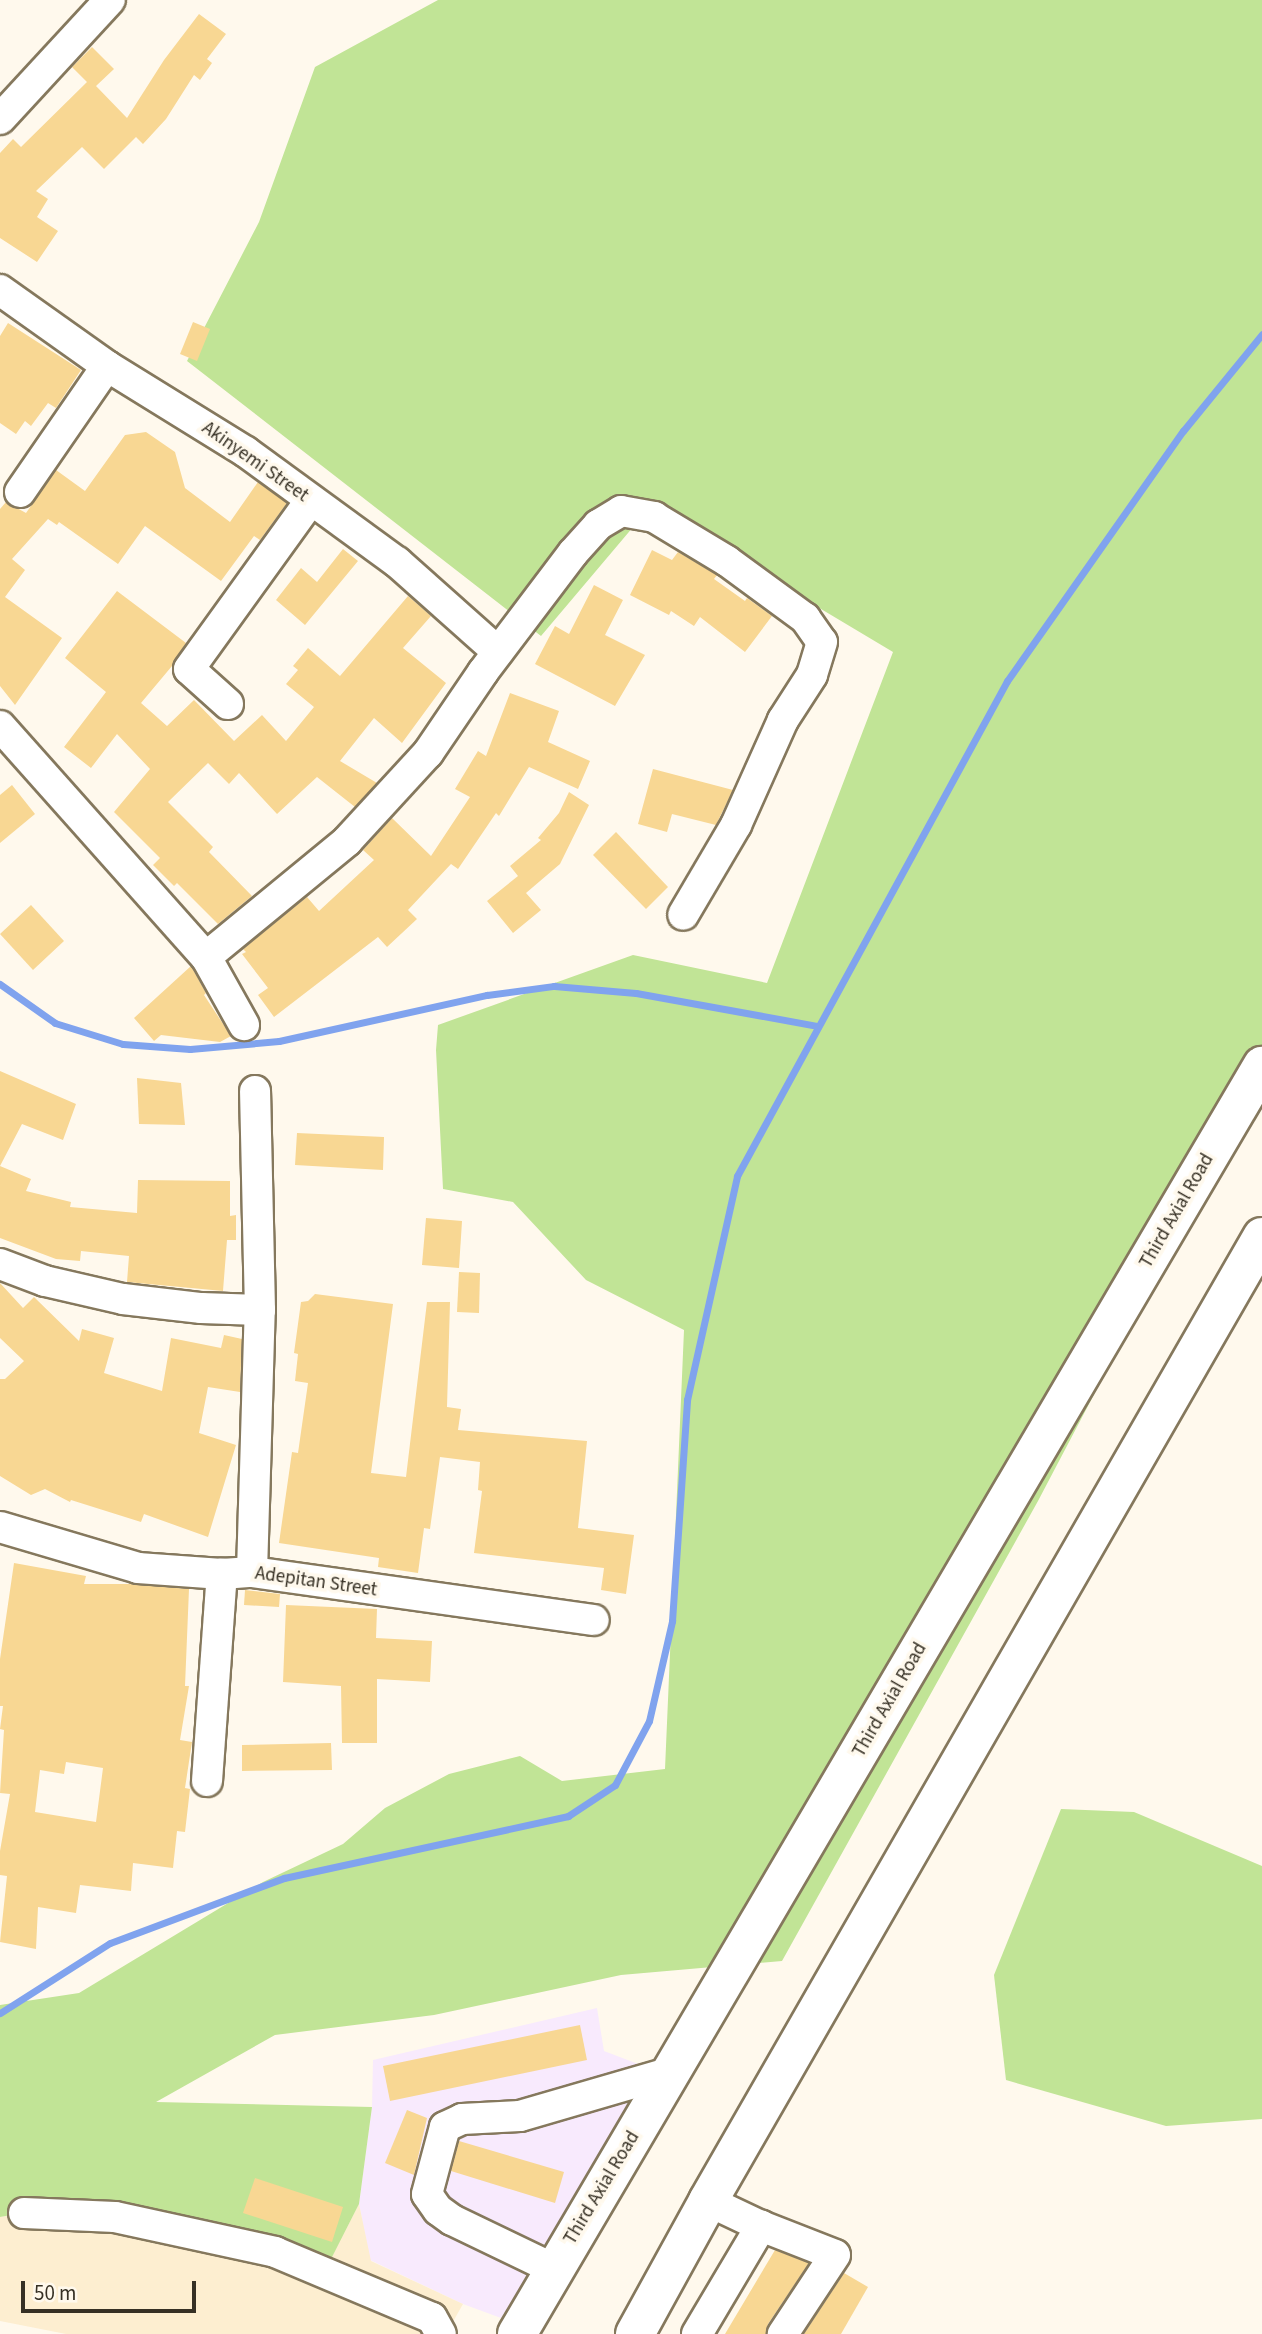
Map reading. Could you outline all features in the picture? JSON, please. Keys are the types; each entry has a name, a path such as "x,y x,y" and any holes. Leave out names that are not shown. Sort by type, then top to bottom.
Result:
{"highway":[{"name":"Third Axial Road","path":"517,2334 1262,1066"},
{"path":"635,2334 1262,1237"}],"street":[{"path":"0,119 110,0"},
{"name":"Akinyemi Street","path":"0,290 107,366 246,452 397,562 498,652"},
{"path":"20,492 107,366"},
{"path":"228,704 189,669 311,500"},
{"path":"206,957 347,841 428,753 498,652 573,553 598,525 621,511 654,517 727,561 805,618 822,642 812,675 783,720 736,825 683,915"},
{"path":"0,726 206,957 244,1025"},
{"path":"252,1572 260,1310 255,1091"},
{"path":"0,1264 45,1281 123,1299 201,1308 260,1310"},
{"name":"Adepitan Street","path":"0,1527 138,1567 222,1574 252,1572 594,1620"},
{"path":"207,1781 222,1574"},
{"path":"554,2269 452,2220 439,2210 427,2194 445,2127 462,2119 520,2116 671,2072"},
{"path":"709,2201 761,2226 835,2255 783,2334"},
{"path":"24,2213 115,2217 275,2252 432,2318 441,2334"},
{"path":"697,2334 761,2226"}],"shaded area":[{"path":"597,2008 604,2051 654,2070 501,2318 463,2304 370,2260 359,2204 372,2107 373,2060"},
{"path":"359,2204 371,2261 463,2304 446,2334 66,2334 0,2321 0,2217 34,2211 101,2208 331,2258"}],"green space":[{"path":"438,0 1262,0 1262,1075 1038,1501 782,1961 621,1975 434,2015 275,2035 156,2102 372,2107 359,2204 331,2259 101,2208 34,2211 0,2217 0,2005 79,1993 263,1882 343,1844 385,1808 449,1774 520,1756 562,1781 665,1769 684,1330 586,1280 513,1202 443,1189 436,1050 438,1025 633,955 767,983 893,652 650,507 541,636 187,361 259,222 315,67"},
{"path":"1061,1809 1134,1812 1262,1866 1262,2119 1166,2126 1006,2080 994,1975"}],"building":[{"path":"199,14 226,34 207,59 212,63 200,80 194,75 166,119 143,144 136,137 104,169 82,147 36,191 48,199 37,217 58,231 37,262 0,238 0,153 13,139 21,147 87,82 72,67 92,47 114,69 96,86 127,118 164,60"},
{"path":"193,322 210,329 197,361 180,354"},
{"path":"8,323 81,370 56,408 48,403 31,426 25,421 16,434 0,423 0,336"},
{"path":"146,432 175,452 185,488 230,522 258,482 287,503 260,540 254,536 221,581 145,526 118,564 59,522 57,525 48,519 12,559 25,570 5,597 62,638 15,705 0,686 0,509 6,502 26,513 56,470 85,491 125,435"},
{"path":"343,549 358,561 305,625 276,600 301,568 317,582"},
{"path":"652,550 672,560 678,552 717,575 714,579 772,616 745,652 700,617 694,626 671,611 669,615 630,595"},
{"path":"594,585 623,600 605,635 645,655 615,706 535,664 555,626 569,634"},
{"path":"117,591 186,643 172,666 141,703 167,726 194,700 234,741 262,715 286,741 314,707 286,684 298,670 293,666 308,648 340,676 408,596 431,616 403,648 446,683 402,743 374,718 340,761 377,783 355,807 317,777 277,814 239,773 229,784 208,763 168,802 213,847 209,852 252,896 218,924 177,883 174,886 153,865 160,858 114,812 150,769 117,734 91,768 64,747 106,692 65,658"},
{"path":"510,693 559,711 548,742 590,761 578,789 529,767 499,816 496,813 458,869 451,864 408,910 417,919 387,947 378,937 274,1017 258,995 268,988 242,954 246,952 243,949 307,897 319,911 374,860 363,850 392,818 431,856 470,797 455,789 478,751 486,756"},
{"path":"653,769 733,790 716,825 672,814 667,832 638,824"},
{"path":"12,785 35,814 0,843 0,795"},
{"path":"569,792 589,805 560,864 526,893 541,910 513,933 487,901 518,876 510,866 541,840 538,838 559,813"},
{"path":"616,832 668,887 646,909 593,855"},
{"path":"31,905 64,941 33,970 0,934"},
{"path":"191,966 206,993 204,995 231,1036 220,1042 161,1035 154,1041 134,1018"},
{"path":"0,1071 76,1104 63,1140 22,1124 0,1166"},
{"path":"137,1078 181,1083 185,1125 139,1124"},
{"path":"297,1133 384,1137 383,1170 295,1165"},
{"path":"0,1166 31,1179 26,1191 71,1202 70,1207 137,1213 138,1180 230,1181 230,1216 236,1215 236,1240 227,1240 223,1291 127,1282 129,1256 81,1251 80,1261 56,1259 0,1238"},
{"path":"426,1218 462,1221 459,1268 422,1265"},
{"path":"459,1272 480,1273 479,1313 457,1312"},
{"path":"0,1283 23,1308 34,1297 79,1341 82,1329 114,1338 104,1373 162,1391 171,1338 221,1348 224,1335 242,1339 240,1392 208,1387 199,1433 236,1445 208,1537 144,1514 141,1522 71,1500 70,1502 45,1489 31,1495 0,1476 0,1379 5,1379 24,1361 0,1338"},
{"path":"315,1294 393,1304 371,1473 406,1477 427,1302 450,1302 447,1407 461,1409 458,1430 587,1441 578,1528 634,1535 626,1594 601,1590 604,1568 474,1553 482,1491 478,1490 480,1462 440,1457 430,1529 424,1528 418,1573 378,1567 379,1558 279,1543 292,1452 298,1453 308,1383 295,1381 298,1354 294,1353 301,1302 308,1301"},
{"path":"14,1563 86,1576 84,1584 129,1584 189,1589 185,1686 189,1686 180,1740 192,1742 185,1788 190,1789 185,1832 177,1831 173,1868 133,1863 131,1891 80,1885 76,1913 38,1907 36,1949 0,1942 7,1876 0,1875 0,1851 10,1794 0,1793 4,1730 0,1729 3,1706 0,1706 0,1659","holes":["66,1762 103,1768 96,1822 35,1812 40,1770 64,1774"]},
{"path":"245,1590 280,1594 279,1607 244,1605"},
{"path":"286,1605 377,1609 376,1638 432,1641 430,1682 377,1679 377,1743 342,1743 341,1686 283,1682"},
{"path":"331,1743 332,1770 242,1771 242,1745"},
{"path":"580,2025 587,2060 390,2101 383,2066"},
{"path":"407,2110 427,2118 414,2175 385,2163"},
{"path":"459,2141 564,2172 555,2203 451,2171"},
{"path":"255,2178 343,2207 332,2242 243,2213"},
{"path":"775,2250 809,2263 768,2324 766,2334 725,2334"},
{"path":"844,2273 868,2287 841,2334 804,2334"}],"waterway":[{"path":"0,2013 110,1943 284,1878 568,1816 615,1785 649,1721 672,1621 687,1400 737,1176 1007,681 1183,431 1262,334"},
{"path":"0,984 55,1023 123,1044 190,1049 279,1041 487,995 554,986 636,993 818,1026"}]}
